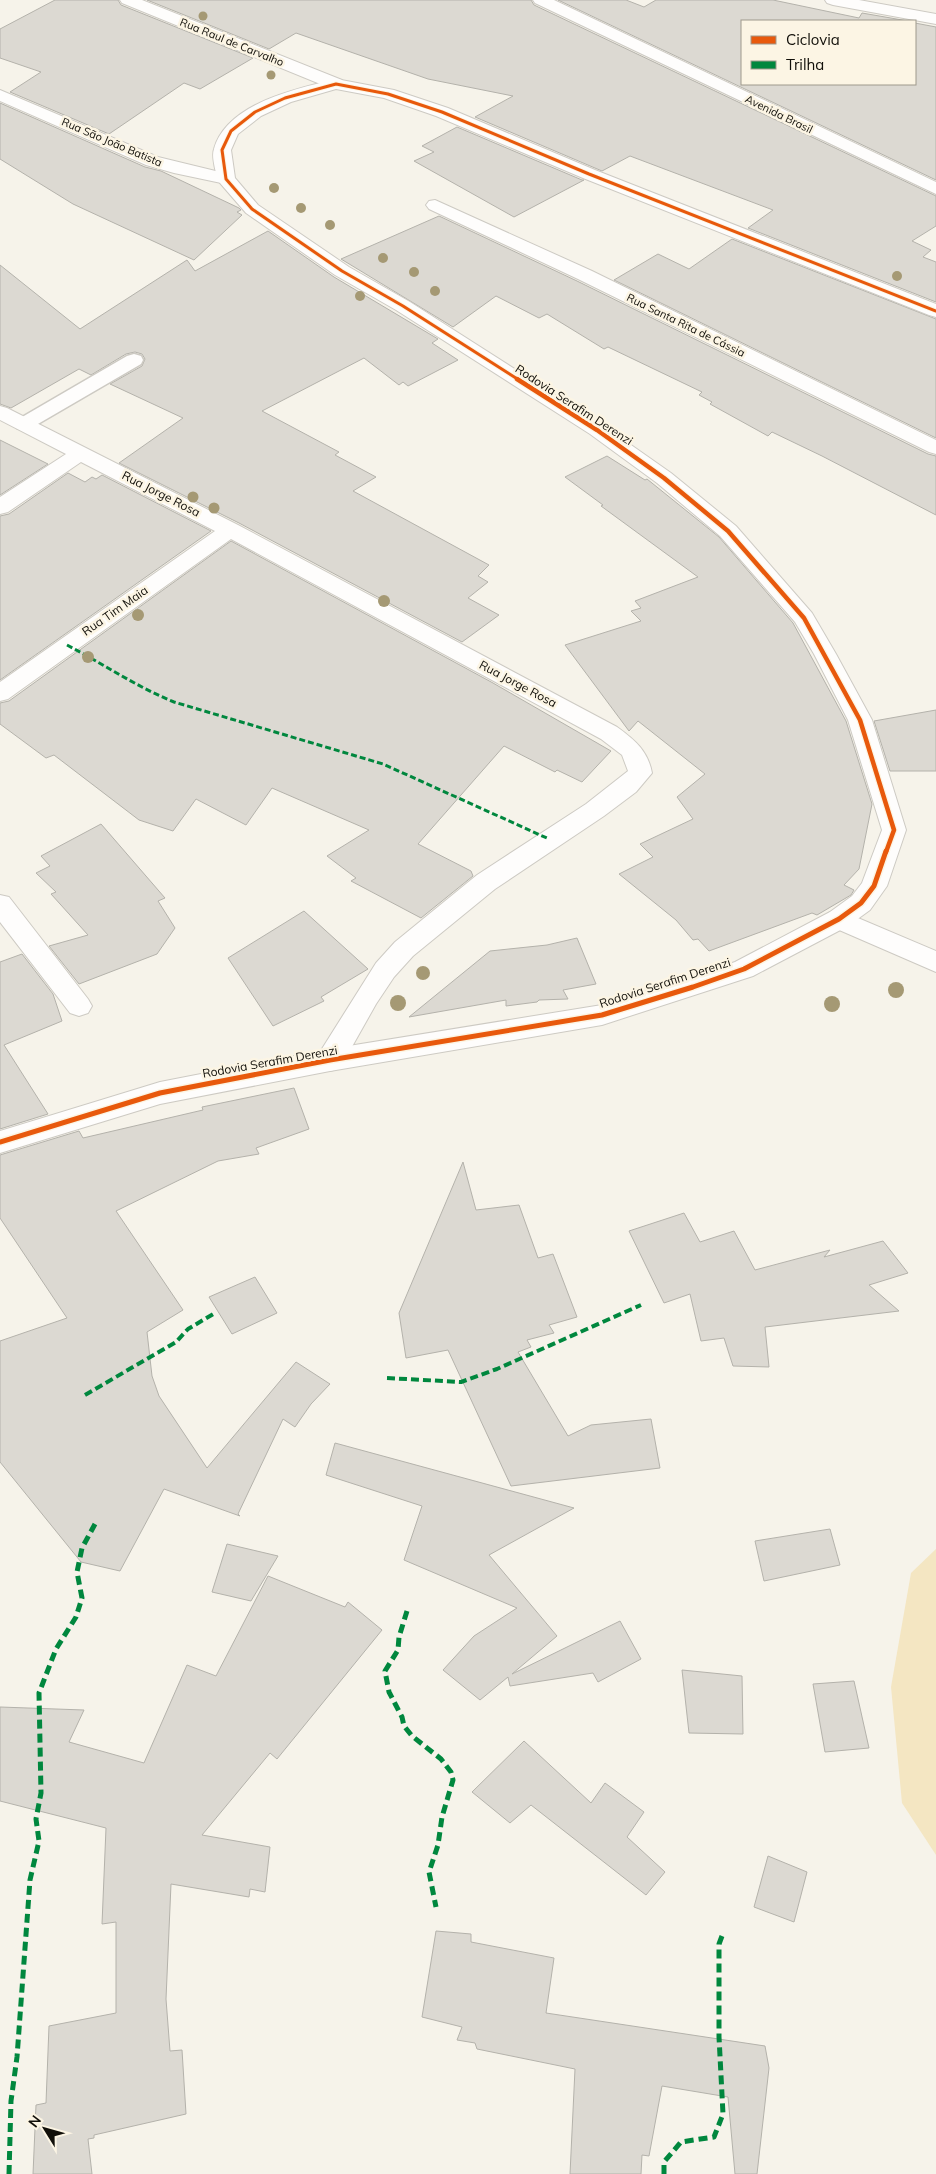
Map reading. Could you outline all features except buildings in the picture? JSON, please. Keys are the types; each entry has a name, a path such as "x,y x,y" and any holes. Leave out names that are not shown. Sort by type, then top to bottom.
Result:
{"street":[{"name":"Rua Raul de Carvalho","path":"128,0 336,84"},
{"name":"Avenida Brasil","path":"541,0 936,189"},
{"path":"833,0 936,19"},
{"path":"226,179 222,150 231,131 255,112 285,98 336,84 388,94 442,112 589,174 936,311"},
{"name":"Rua São João Batista","path":"0,95 152,161 174,168 226,179"},
{"name":"Rodovia Serafim Derenzi","path":"0,1142 160,1093 330,1060 602,1014 693,987 744,968 839,919 861,903 874,886 894,830 860,720 804,618 728,531 664,478 597,430 403,306 342,272 252,208 226,179"},
{"name":"Rua Santa Rita de Cássia","path":"435,205 585,275 936,448"},
{"name":"Rua Jorge Rosa","path":"0,412 230,530 610,733 628,747 638,758 640,773 628,786 486,882 404,949 385,970 367,996 330,1060"},
{"path":"0,507 82,453"},
{"name":"Rua Tim Maia","path":"0,693 230,530"},
{"path":"0,904 79,1006"},
{"path":"839,919 936,962"}],"lane":[{"path":"24,424 134,360"}],"shaded area":[{"path":"936,1549 936,1855 902,1803 891,1687 911,1573"}],"marked path":[{"path":"67,645 111,668 150,692 174,702 383,764 549,839"},
{"path":"387,1378 461,1382 497,1369 641,1305"},
{"path":"85,1395 176,1342 188,1329 215,1313"},
{"path":"9,2174 11,2101 17,2057 19,2009 30,1880 39,1841 36,1819 41,1793 39,1693 56,1649 76,1617 82,1598 77,1572 82,1548 95,1524"},
{"path":"407,1611 399,1637 398,1650 385,1671 389,1692 402,1717 404,1726 412,1736 441,1759 451,1772 453,1780 442,1817 438,1845 429,1872 436,1907"},
{"path":"664,2174 664,2162 681,2142 714,2137 723,2114 719,2037 719,1944 722,1936"}],"cycle path":[{"path":"0,1142 160,1093 330,1060 602,1015 693,987 744,969 839,919 861,903 874,886 894,830 860,720 825,654 804,618 728,531 664,478 597,430 403,306 342,271 252,209 226,179 222,150 231,131 255,112 285,98 336,84 388,94 442,112 589,174 936,311"}]}
